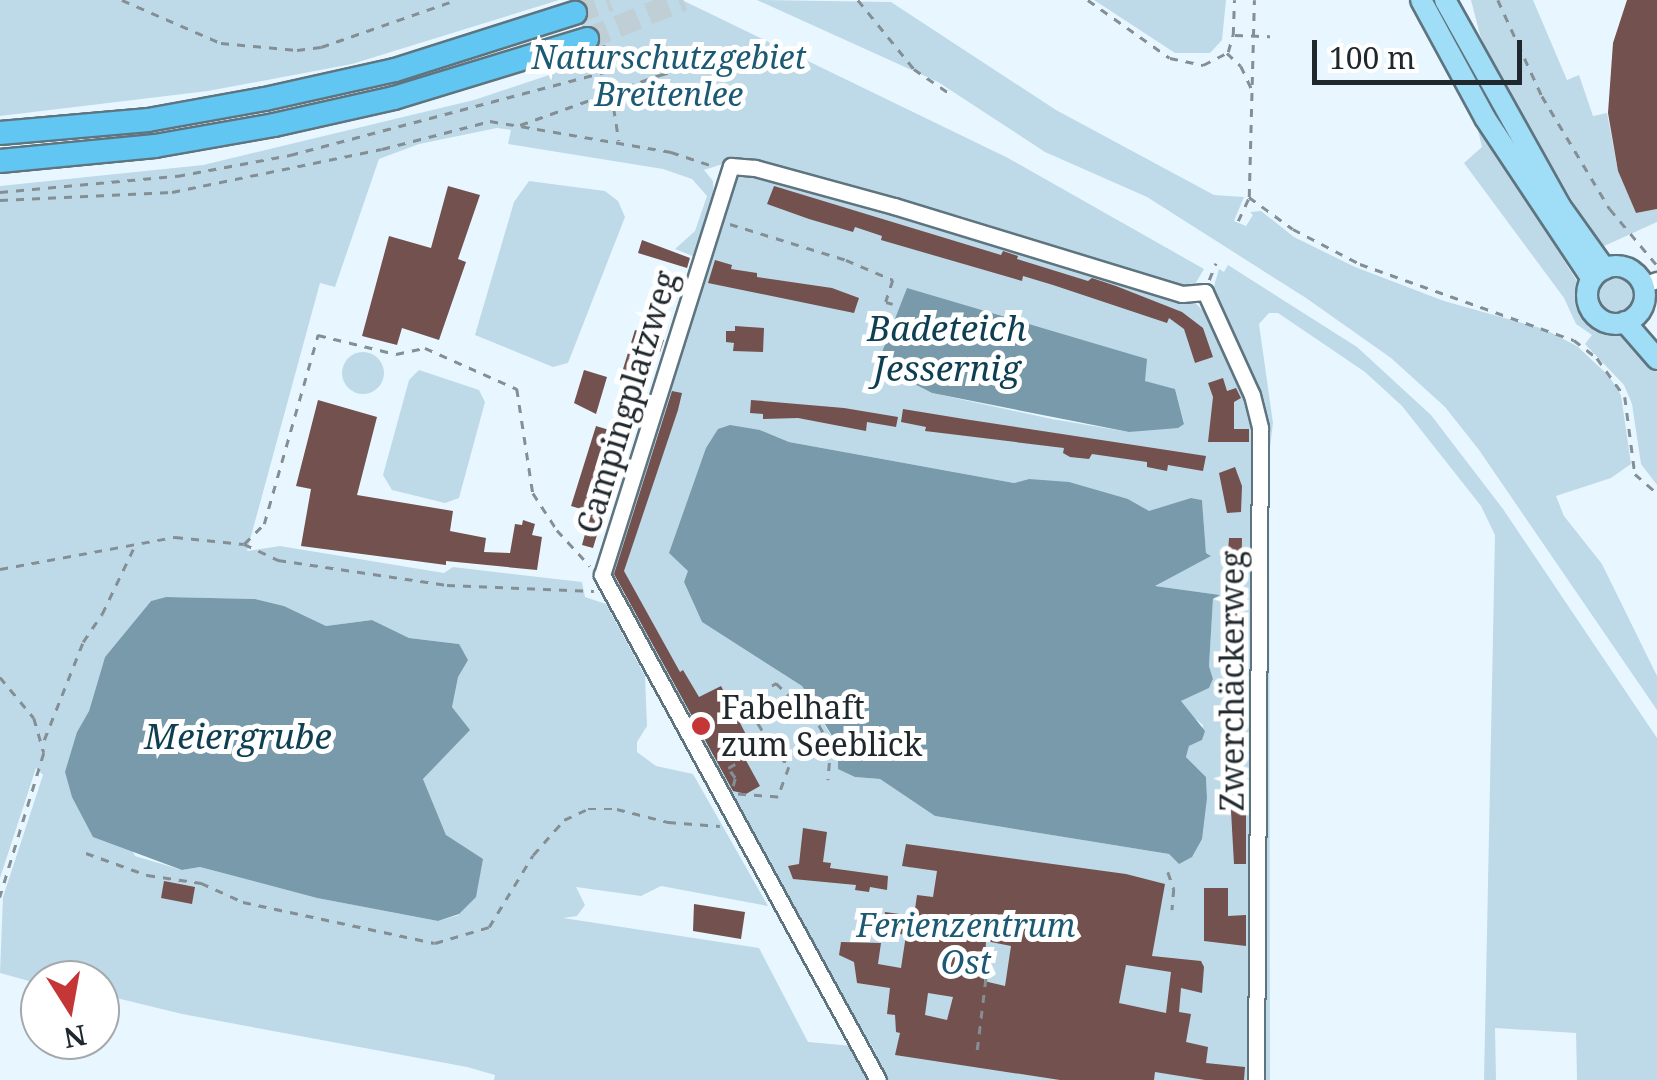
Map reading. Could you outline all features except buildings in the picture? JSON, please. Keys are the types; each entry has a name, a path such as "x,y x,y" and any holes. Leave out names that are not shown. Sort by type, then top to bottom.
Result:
{"highway":[{"path":"0,133 148,120 265,99 394,70 576,14"},
{"path":"0,161 155,146 274,125 412,93 595,40"}],"main road":[{"path":"1421,0 1494,132 1598,274"},
{"path":"1445,0 1598,274"},
{"path":"1633,317 1650,283 1623,267 1598,274 1587,296 1593,312 1608,322 1633,317 1657,334"},
{"path":"1633,317 1657,359"}],"street":[{"name":"Zwerchäckerweg","path":"724,178 731,166 756,168 1182,294 1205,292 1252,395 1260,428 1256,1080"},
{"name":"Campingplatzweg","path":"724,178 602,575 729,799 736,824 878,1080"}],"path":[{"path":"122,0 221,43 284,50 321,48 456,0"},
{"path":"858,0 914,69 952,95"},
{"path":"1088,0 1170,58 1203,65 1227,53 1234,35 1234,0"},
{"path":"1238,221 1249,196 1254,0"},
{"path":"1498,0 1542,96 1610,209 1657,266"},
{"path":"1234,35 1270,36"},
{"path":"595,40 609,72 619,142"},
{"path":"518,126 745,50 761,40"},
{"path":"1227,53 1241,66 1254,94"},
{"path":"0,192 177,176 290,155 609,72"},
{"path":"0,200 172,192 382,149 490,121 672,152 714,167 724,178"},
{"path":"1249,196 1293,229 1360,264 1430,292 1549,327 1574,340 1597,358 1625,397 1635,474 1657,493"},
{"path":"712,219 846,260 893,280 886,302 893,304"},
{"path":"0,569 175,537 244,544 278,560 447,585 584,592 594,591 602,575 557,530 533,494 517,389 425,348 396,354 318,335 264,524 244,544"},
{"path":"0,897 42,766 44,742 82,642 102,614 136,542"},
{"path":"0,677 34,718 44,742"},
{"path":"770,744 728,768 736,778 729,799 778,796 789,767 744,700 776,683 819,725 831,747 828,780"},
{"path":"86,852 148,874 201,883 243,902 435,943 464,938 489,927 533,855 564,820 588,808 617,809 708,828 736,824"},
{"path":"1168,872 1174,889 1172,910"},
{"path":"977,1050 990,951"}],"green space":[{"path":"0,0 559,0 352,64 208,91 0,116"},
{"name":"Naturschutzgebiet Breitenlee","path":"573,0 682,0 1008,158 1204,269 1195,284 1182,287 961,216 732,161 704,170 713,181 714,198 695,257 675,249 695,231 707,196 692,179 663,169 508,144 511,130 497,128 419,144 379,159 335,287 320,283 247,551 280,546 444,573 453,567 582,582 585,597 606,604 645,676 647,726 637,742 637,752 656,766 693,774 768,906 661,886 641,896 576,887 585,905 577,916 563,918 759,948 808,1042 853,1046 872,1080 494,1080 495,1075 467,1067 120,999 120,960 20,960 20,978 0,973 3,897 43,775 36,768 0,878 0,186 203,165 474,100 594,60","holes":["166,597 255,599 284,606 326,626 372,620 409,638 459,644 452,707 469,730 423,779 446,835 459,915 438,921 317,898 200,867 182,870 135,856 77,732 89,711 105,657 151,601"]},
{"path":"757,0 891,2 1056,110 1214,195 1244,197 1234,221 1246,226 1253,215 1250,212 1261,211 1294,237 1355,267 1444,301 1544,329 1577,346 1609,376 1621,395 1631,464 1611,478 1556,496 1564,516 1602,564 1657,676 1657,710 1479,450 1445,407 1391,358 1306,298 1147,197 1045,152 938,82"},
{"path":"1094,0 1226,0 1222,40 1210,53 1175,53"},
{"path":"1409,0 1490,143 1580,286 1586,317 1605,331 1619,333 1657,372 1657,485 1641,464 1632,404 1624,385 1585,344 1592,335 1576,324 1564,298 1464,163 1482,147 1477,126"},
{"path":"1471,0 1533,0 1567,80 1579,75 1593,116 1607,113 1618,171 1636,213 1657,209 1657,222 1602,247 1507,99 1480,35"},
{"name":"Ferienzentrum Ost","path":"736,175 758,177 1192,300 1212,319 1248,401 1254,431 1256,740 1248,1080 884,1080 868,1051 875,1051 817,959 609,572","holes":["1146,359 1144,381 1175,389 1184,423 1129,432 1052,419 932,393 877,365","760,430 789,442 1014,483 1029,479 1128,499 1149,512 1191,498 1202,500 1206,553 1210,555 1155,586 1219,595 1213,598 1209,666 1213,679 1209,688 1181,701 1182,708 1203,725 1202,740 1189,746 1186,757 1206,777 1207,798 1179,864 1169,854 935,816 880,779 855,777 802,686 702,622 684,582"]},
{"path":"529,181 605,191 618,201 625,217 568,363 553,367 475,335 514,202"},
{"path":"1228,265 1357,347 1431,415 1503,509 1657,738 1657,1080 1577,1080 1576,1033 1495,1028 1496,1080 1484,1080 1495,535 1481,506 1402,406 1365,372 1278,313 1269,313 1259,324 1273,423 1269,456 1270,1080 1263,1080 1266,432 1212,293 1219,269 1224,272"},
{"path":"1616,274 1631,280 1637,295 1631,310 1616,316 1601,310 1595,295 1601,280"},
{"path":"363,352 378,358 384,373 378,388 363,394 348,388 342,373 348,358"},
{"path":"419,370 479,390 485,402 459,498 445,503 392,490 383,475 409,380"}],"water":[{"name":"Badeteich Jessernig","path":"907,288 1147,359 1145,381 1175,389 1184,424 1178,428 1129,432 932,393 877,365"},
{"path":"730,425 760,430 789,442 1014,483 1029,479 1069,482 1128,499 1149,511 1191,498 1202,500 1206,553 1211,556 1155,586 1220,595 1213,599 1209,666 1213,679 1209,688 1181,701 1205,731 1202,740 1189,746 1186,757 1206,777 1202,839 1192,857 1179,864 1169,854 935,816 880,779 855,777 838,769 838,746 802,686 702,622 684,582 688,571 669,553 706,448 718,429"},
{"name":"Meiergrube","path":"166,597 255,599 284,606 326,626 372,620 409,638 459,644 468,660 458,677 452,707 470,730 423,779 446,835 483,859 476,897 459,914 438,921 317,898 200,867 182,870 93,837 72,797 65,772 77,732 89,711 105,657 151,601"}],"tunnel":[{"path":"575,13 610,0"},
{"path":"587,39 683,0"}],"place":[{"name":"Fabelhaft zum Seeblick","path":"701,726"}]}
